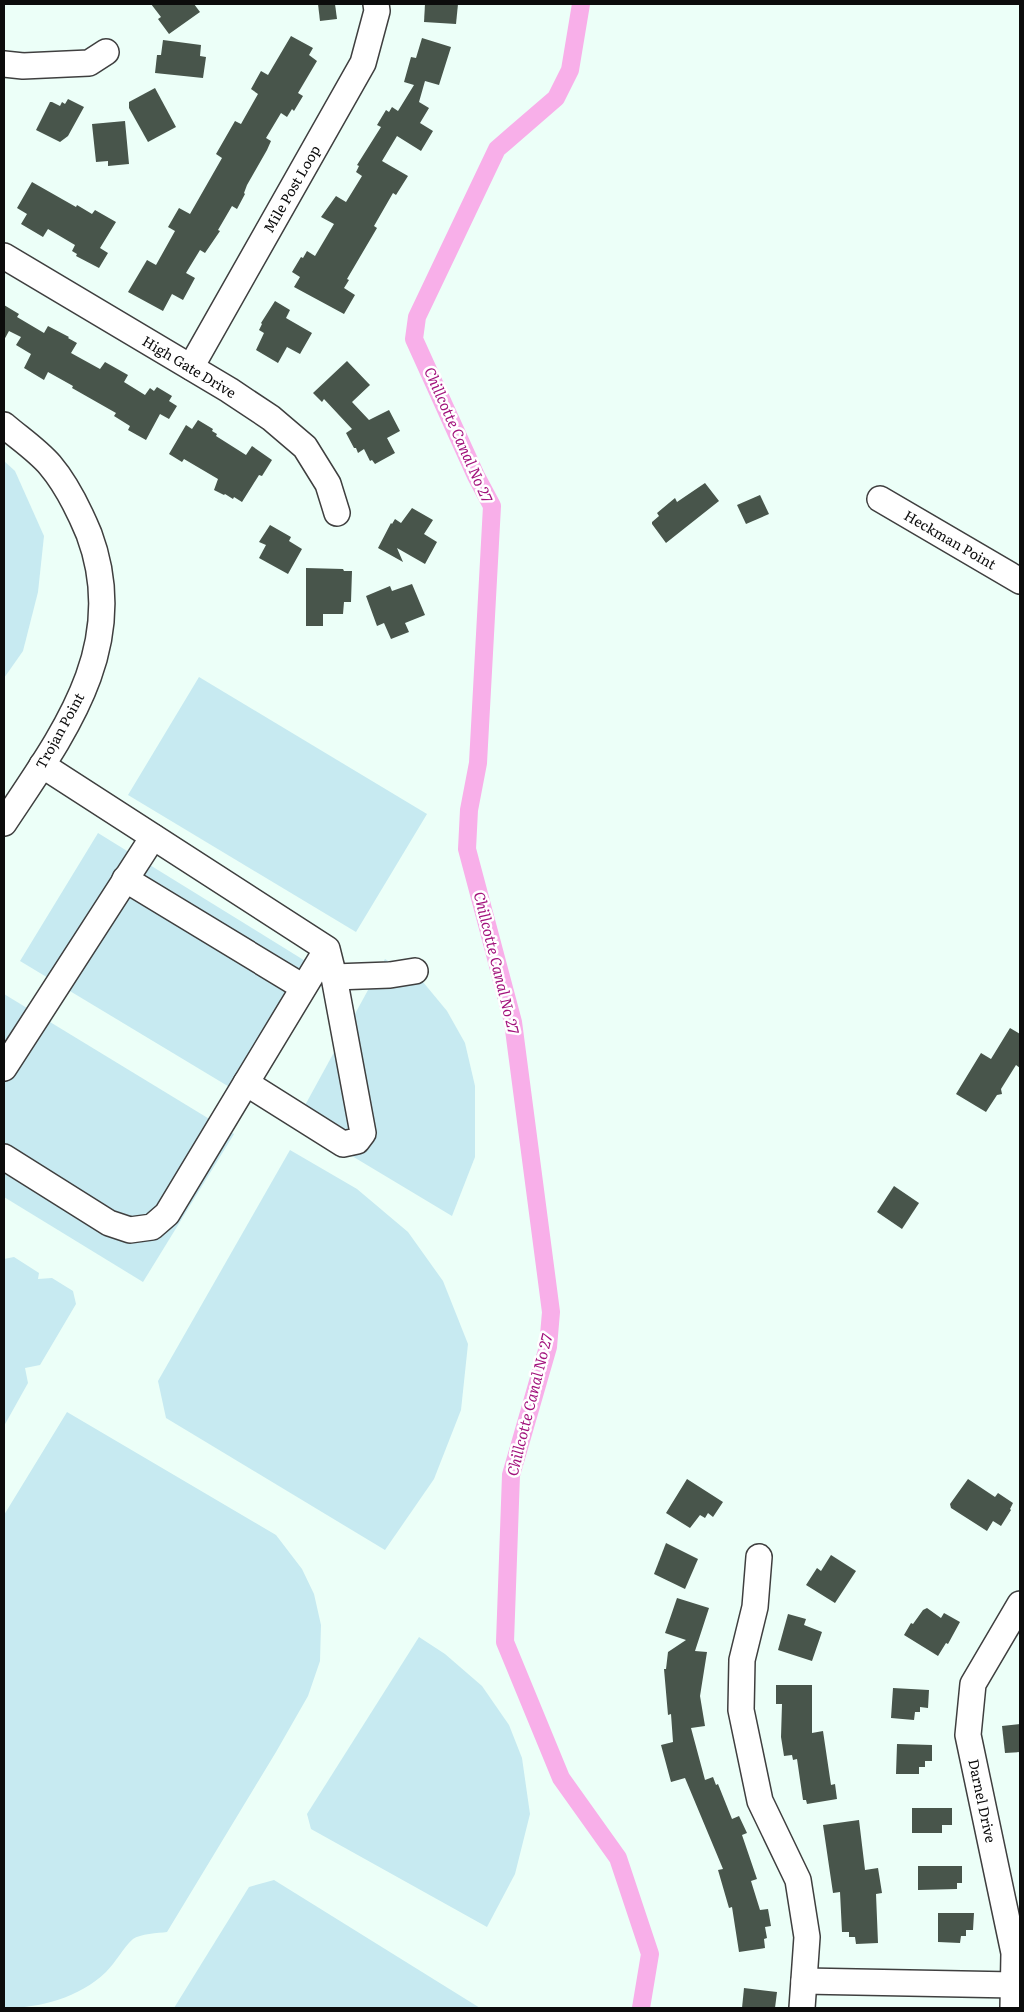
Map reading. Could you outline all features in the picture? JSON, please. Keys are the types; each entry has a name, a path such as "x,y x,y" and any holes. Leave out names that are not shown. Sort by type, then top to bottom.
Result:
{"street":[{"name":"Mile Post Loop","path":"191,367 363,63 377,11 376,4"},
{"path":"4,64 23,66 89,63 106,52"},
{"name":"High Gate Drive","path":"4,256 191,367 271,418 305,447 328,484 337,513"},
{"name":"Trojan Point","path":"4,425 50,464 78,507 95,551 102,598 101,629 91,671 75,709 42,765 4,823"},
{"name":"Heckman Point","path":"880,499 1020,581"},
{"path":"42,765 327,949 334,977 362,1133 357,1140 342,1144 246,1083"},
{"path":"4,1068 152,837"},
{"path":"125,879 304,988"},
{"path":"4,1157 109,1223 130,1230 152,1227 167,1214 327,949"},
{"path":"334,977 390,975 415,971"},
{"path":"759,1557 755,1607 742,1660 742,1710 760,1801 798,1880 807,1937 802,2008"},
{"name":"Darnel Drive","path":"1013,1997 1014,1953 968,1734 972,1684 1020,1604"},
{"path":"804,1981 1013,1997"}],"shaded area":[{"path":"4,461 15,471 44,536 38,592 23,651 4,678"},
{"path":"199,677 427,814 356,932 128,795"},
{"path":"98,833 323,972 246,1097 20,961"},
{"path":"385,959 423,982 447,1011 465,1043 475,1086 475,1157 452,1216 307,1129 303,1109"},
{"path":"4,994 234,1134 143,1282 4,1197"},
{"path":"290,1150 357,1189 408,1232 443,1281 468,1344 461,1410 434,1479 385,1550 166,1418 158,1381"},
{"path":"14,1257 39,1273 38,1279 52,1278 73,1291 76,1304 40,1365 25,1368 28,1383 4,1426 4,1259"},
{"path":"67,1412 276,1535 302,1569 314,1594 321,1625 320,1661 308,1696 167,1932 144,1935 133,1939 106,1972 84,1989 58,2000 18,2008 4,2008 4,1515"},
{"path":"419,1637 445,1654 482,1686 509,1725 522,1758 530,1814 515,1874 487,1927 311,1829 307,1814"},
{"path":"274,1880 480,2008 174,2008 249,1887"}],"building":[{"path":"151,4 194,4 200,12 169,34 158,19 161,17"},
{"path":"318,4 335,4 337,19 320,21"},
{"path":"425,4 458,4 456,24 424,22"},
{"path":"291,36 313,48 309,55 317,61 298,93 303,96 294,111 292,109 287,117 281,113 266,138 271,141 247,185 245,194 237,209 232,206 218,230 220,231 205,253 200,250 186,273 195,278 183,300 172,294 163,311 128,292 147,260 156,265 175,231 168,227 179,208 190,214 222,158 216,154 235,121 241,124 258,94 251,89 261,71 268,75"},
{"path":"422,38 451,47 439,85 425,81 419,102 429,108 420,123 433,131 421,151 397,136 382,161 408,176 396,195 393,193 374,226 377,228 347,279 349,280 344,288 355,295 344,314 294,287 300,277 292,272 307,251 315,256 334,224 321,217 336,196 346,202 362,176 356,172 359,166 357,165 381,127 377,125 386,110 389,112 392,107 398,111 414,85 404,82 411,57 416,58"},
{"path":"163,40 201,45 200,56 206,57 203,78 155,73 157,55 161,55"},
{"path":"155,88 176,127 148,142 129,108 129,102"},
{"path":"68,99 84,107 68,136 60,142 36,130 50,102 60,106 62,102 65,104"},
{"path":"125,121 129,164 108,166 108,161 96,162 92,124"},
{"path":"32,182 76,207 77,205 92,214 95,210 116,222 100,248 108,253 99,268 76,256 77,254 72,251 75,245 48,229 43,237 21,224 27,214 17,208"},
{"path":"275,301 290,310 286,318 312,333 300,354 287,347 278,363 256,350 264,333 259,330 261,323"},
{"path":"4,305 19,314 17,317 44,333 48,326 69,337 77,343 71,353 100,369 105,362 128,375 124,382 145,395 150,388 154,391 157,387 172,396 169,401 177,406 169,419 160,414 146,440 128,430 130,426 114,416 116,413 72,388 73,386 48,372 44,380 24,368 31,354 16,345 21,337 9,331 4,340"},
{"path":"347,361 370,385 352,402 369,420 389,410 400,431 387,438 395,453 375,464 372,460 370,461 364,449 358,453 356,448 354,448 346,433 352,429 324,399 322,402 313,393"},
{"path":"198,420 213,429 212,431 217,434 216,436 246,455 252,446 272,460 262,476 259,475 242,502 214,490 218,479 184,459 182,462 169,454 186,425 192,429"},
{"path":"705,483 719,501 666,543 652,524 659,516 657,513 675,498 677,502"},
{"path":"760,495 769,514 746,524 737,505"},
{"path":"412,508 433,520 424,534 437,542 425,564 397,548 403,562 378,548 391,523 395,519 401,523"},
{"path":"270,525 291,537 289,541 302,549 288,574 259,558 266,545 259,542"},
{"path":"306,568 352,571 351,602 344,602 343,614 323,614 323,626 306,626"},
{"path":"412,584 425,615 405,623 409,632 391,639 384,623 377,626 366,596 390,586 392,591"},
{"path":"1010,1028 1020,1034 1020,1068 1016,1065 1001,1089 1002,1094 997,1095 986,1112 956,1094 981,1053 991,1059"},
{"path":"894,1186 919,1203 902,1229 877,1212"},
{"path":"687,1479 723,1502 713,1517 708,1513 705,1518 700,1515 690,1528 666,1513"},
{"path":"968,1479 995,1497 998,1493 1013,1503 1001,1526 993,1521 987,1531 951,1508 950,1504"},
{"path":"666,1543 698,1559 685,1589 654,1574"},
{"path":"831,1555 856,1571 835,1603 806,1585 817,1568 821,1571"},
{"path":"677,1598 709,1608 695,1651 707,1652 700,1696 705,1726 691,1728 705,1780 713,1777 716,1785 718,1784 732,1819 739,1816 747,1833 742,1835 757,1879 751,1881 760,1910 768,1909 771,1926 765,1927 767,1938 764,1939 765,1948 739,1952 732,1907 729,1908 718,1870 723,1869 685,1778 671,1782 661,1745 673,1742 671,1714 668,1715 664,1669 666,1669 668,1652 686,1640 665,1633"},
{"path":"927,1608 941,1618 944,1613 960,1622 948,1644 946,1643 938,1656 904,1635 911,1623 913,1624 923,1610"},
{"path":"788,1614 806,1619 804,1625 822,1632 812,1661 778,1650"},
{"path":"776,1685 812,1685 812,1733 823,1731 831,1785 835,1784 837,1799 807,1804 806,1800 803,1800 797,1759 793,1760 792,1755 784,1756 781,1737 782,1704 776,1704"},
{"path":"893,1688 929,1690 928,1708 920,1707 920,1712 915,1712 914,1720 891,1718"},
{"path":"1020,1724 1020,1752 1005,1753 1002,1726"},
{"path":"897,1744 932,1745 932,1761 925,1761 925,1767 919,1767 919,1774 896,1774"},
{"path":"912,1808 952,1808 952,1825 942,1825 942,1833 912,1833"},
{"path":"859,1820 865,1870 878,1868 882,1893 876,1894 878,1943 856,1944 855,1937 849,1937 849,1932 842,1932 840,1892 833,1893 823,1825"},
{"path":"918,1866 962,1866 962,1883 957,1883 957,1889 918,1890"},
{"path":"938,1913 974,1913 973,1930 966,1930 966,1936 961,1936 960,1943 938,1942"},
{"path":"744,1988 777,1992 775,2008 742,2008"}],"waterway":[{"name":"Chillcotte Canal No 27","path":"581,4 570,70 556,98 497,149 417,317 414,339 476,476 492,506 478,763 469,810 467,849 513,1022 551,1312 548,1347 511,1475 505,1642 561,1778 618,1858 650,1954 641,2008"}]}
